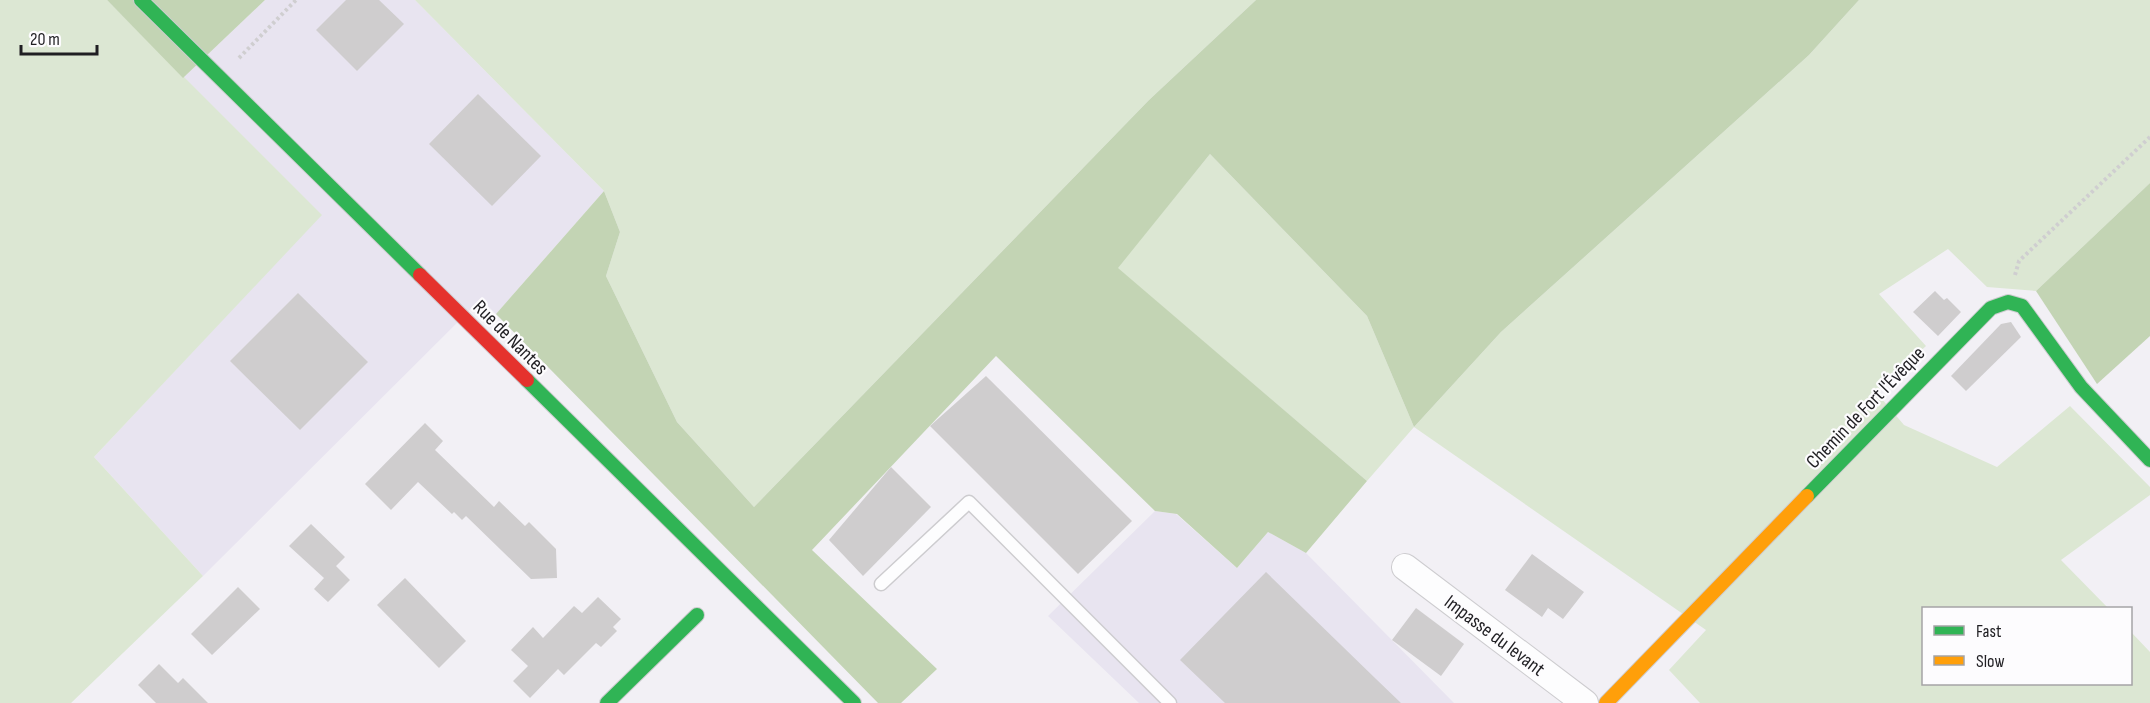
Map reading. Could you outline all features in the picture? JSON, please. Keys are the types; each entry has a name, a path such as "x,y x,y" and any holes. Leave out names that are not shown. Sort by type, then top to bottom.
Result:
{"main road":[{"name":"Rue de Nantes","path":"141,0 854,703"},
{"path":"2008,302 2022,306 2081,387 2150,460"},
{"name":"Chemin de Fort l'Évêque","path":"1606,703 1950,348 1991,308 2008,302"},
{"path":"607,703 697,615"}],"street":[{"name":"Impasse du levant","path":"1405,567 1585,703"}],"lane":[{"path":"881,584 969,502 1170,703"}],"path":[{"path":"219,77 296,0"},
{"path":"2008,302 2019,261 2150,137"}],"shaded area":[{"path":"265,0 415,0 604,191 496,314 481,299 203,576 94,457 321,215 183,78"},
{"path":"1155,511 1176,514 1237,568 1268,532 1306,553 1454,703 1139,703 1048,616"}],"green space":[{"path":"0,0 107,0 322,215 94,457 203,576 71,703 0,703"},
{"path":"107,0 265,0 183,78"},
{"path":"415,0 1256,0 1149,100 754,507 677,422 606,276 620,232 604,191"},
{"path":"1256,0 1859,0 1809,55 1501,332 1414,427 1367,316 1210,154 1118,268 1367,481 1306,553 1268,532 1237,568 1177,514 1155,511 996,356 812,550 937,669 901,703 878,703 496,314 604,191 620,232 606,276 677,422 754,507 1149,100"},
{"path":"1859,0 2150,0 2150,183 2036,291 1987,287 1948,249 1879,294 1926,346 1876,392 1904,425 1997,467 2070,406 2150,487 2150,495 2061,560 2107,607 1922,607 1922,685 2132,685 2132,633 2150,652 2150,703 1700,703 1669,670 1706,630 1414,427 1501,332 1809,55"},
{"path":"1210,154 1367,316 1414,427 1367,481 1117,268"},
{"path":"2150,183 2150,336 2097,384 2036,291"}],"building":[{"path":"346,0 379,0 404,24 357,71 316,30"},
{"path":"478,94 541,156 492,206 429,144"},
{"path":"1935,291 1944,300 1947,298 1961,312 1938,336 1913,312"},
{"path":"298,293 368,362 300,430 230,361"},
{"path":"2011,322 2021,337 1966,391 1951,376 2001,324"},
{"path":"986,376 1132,521 1078,574 930,426"},
{"path":"425,423 443,441 435,450 494,507 499,501 525,526 529,522 556,549 557,578 531,579 466,516 462,520 454,512 452,514 418,482 391,510 365,484"},
{"path":"891,467 931,507 863,576 829,540"},
{"path":"311,524 345,557 336,566 350,580 328,602 314,589 324,578 289,546"},
{"path":"1532,554 1584,592 1563,619 1548,608 1542,617 1505,590"},
{"path":"1266,572 1401,703 1225,703 1180,660"},
{"path":"405,578 466,641 439,668 377,605"},
{"path":"238,587 260,609 212,655 191,634"},
{"path":"598,597 621,619 613,627 617,631 601,647 596,643 564,675 558,669 530,698 513,681 528,666 511,650 533,627 543,638 574,606 582,613"},
{"path":"1416,608 1464,644 1441,676 1392,640"},
{"path":"159,664 178,683 183,678 208,703 156,703 138,685"}],"traffic: fast":[{"path":"141,0 420,275"},
{"path":"1807,496 1991,308 2008,302 2022,306 2081,387 2150,460"},
{"path":"527,380 854,703"},
{"path":"607,703 697,615"}],"traffic: slow":[{"path":"1606,703 1807,496"}],"traffic: jam":[{"path":"420,275 527,380"}]}
